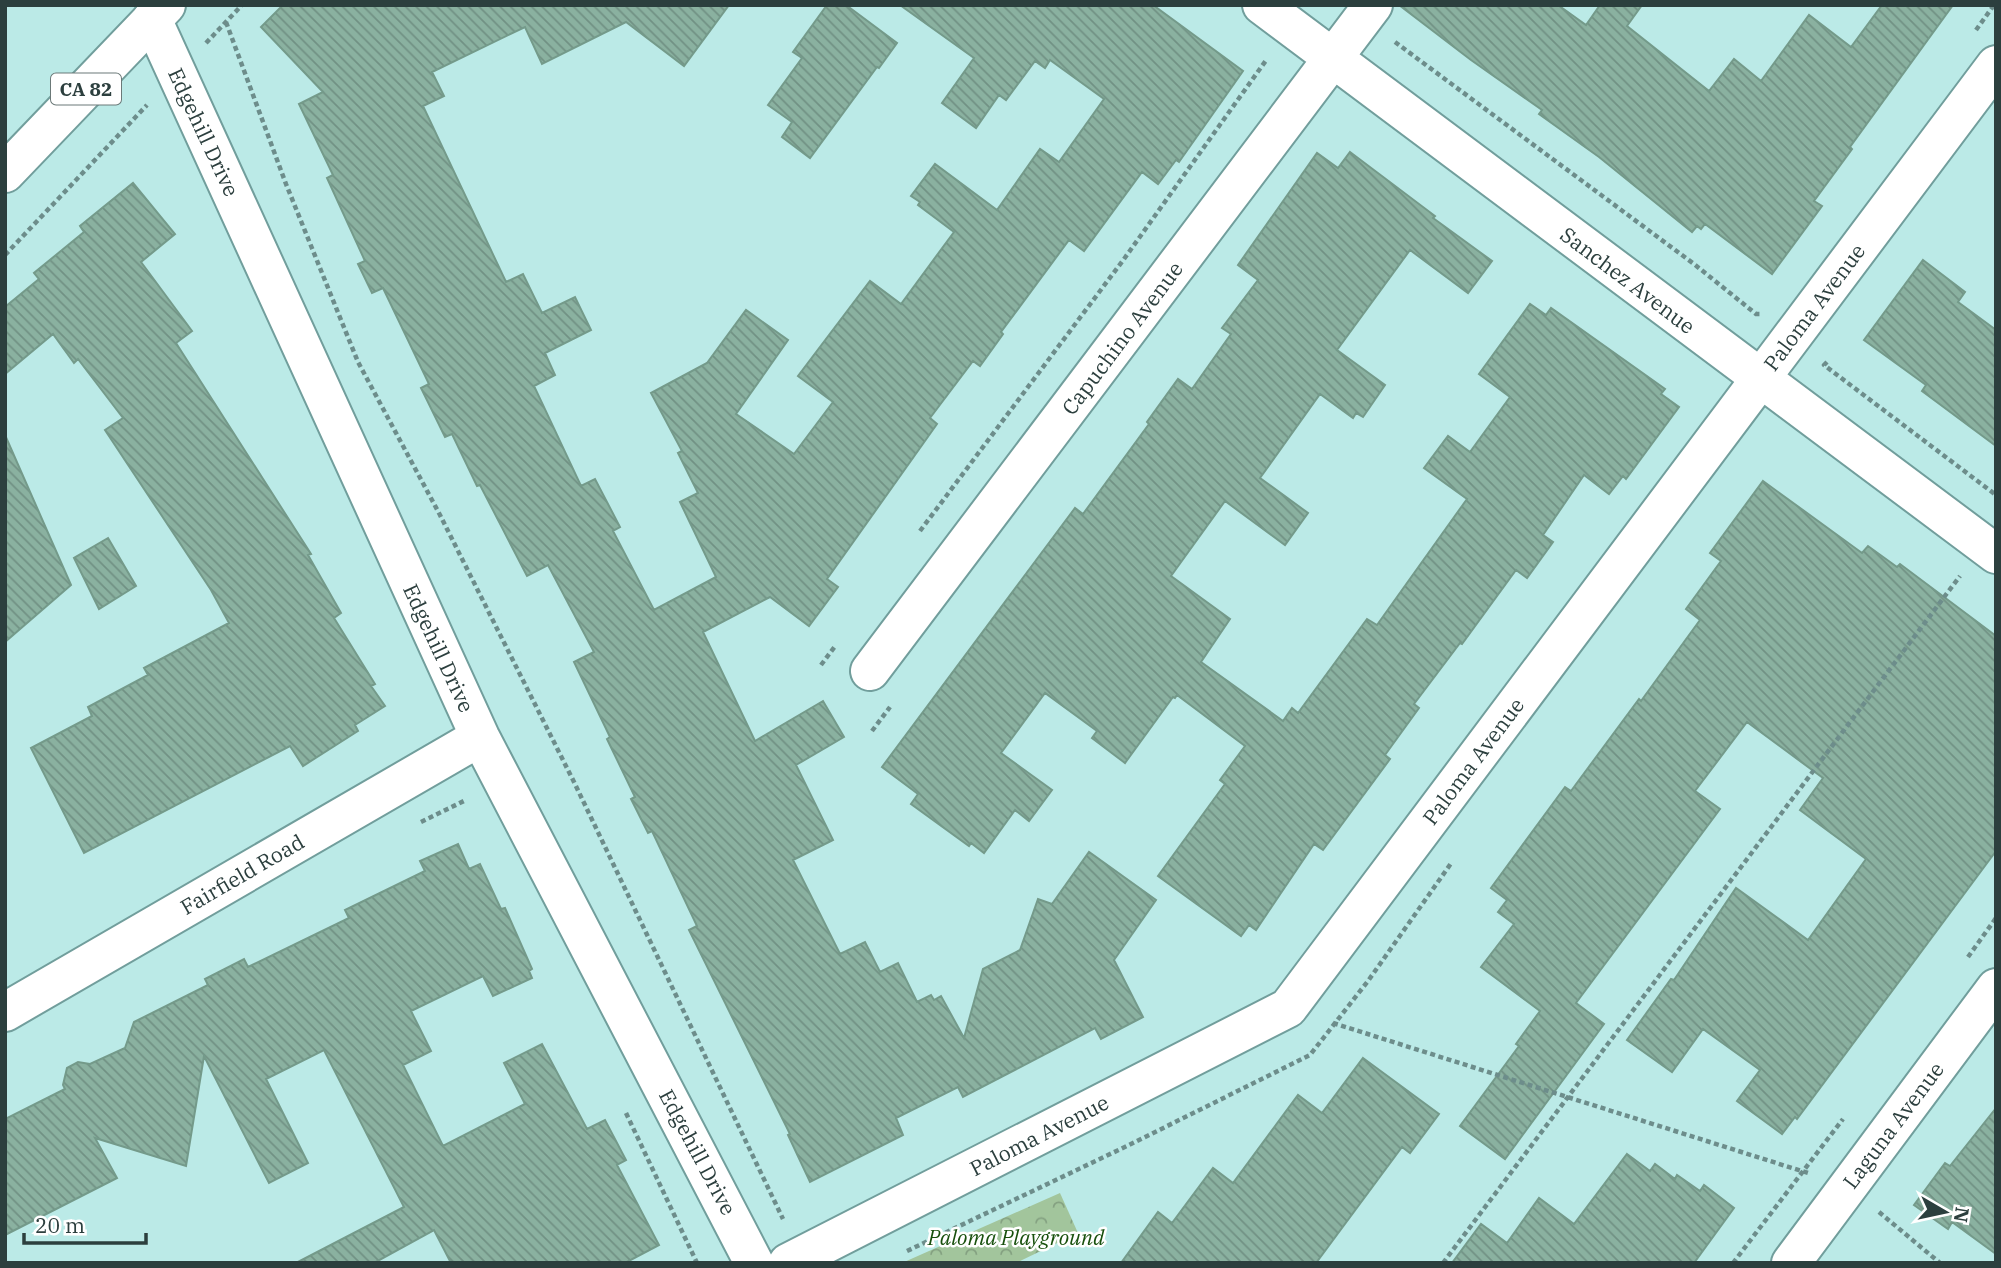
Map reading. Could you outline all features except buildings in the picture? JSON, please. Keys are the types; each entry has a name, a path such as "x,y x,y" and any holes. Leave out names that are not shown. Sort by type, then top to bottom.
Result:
{"street":[{"name":"Sanchez Avenue","path":"1262,5 1990,549"},
{"name":"Capuchino Avenue","path":"870,671 1373,5"},
{"name":"Edgehill Drive","path":"159,12 177,73 480,737 754,1263"},
{"name":"CA 82","path":"5,173 159,12"},
{"name":"Paloma Avenue","path":"788,1263 1288,1008 1996,65"},
{"name":"Fairfield Road","path":"5,1012 480,737"},
{"name":"Laguna Avenue","path":"1791,1263 1996,988"}],"path":[{"path":"5,255 242,5"},
{"path":"226,22 286,184 358,362 440,515 574,782 782,1219 791,1220"},
{"path":"1394,38 1395,44 1694,264 1756,314 1767,316"},
{"path":"913,542 1124,259 1274,49"},
{"path":"1824,365 1996,495"},
{"path":"1443,1263 1567,1096 1990,549"},
{"path":"821,665 838,642"},
{"path":"872,731 896,699"},
{"path":"415,824 473,796"},
{"path":"1288,1008 1847,1185 1940,1263"},
{"path":"622,1104 698,1263"}],"green space":[{"name":"Paloma Playground","path":"1060,1193 1078,1233 1016,1263 902,1263"}]}
